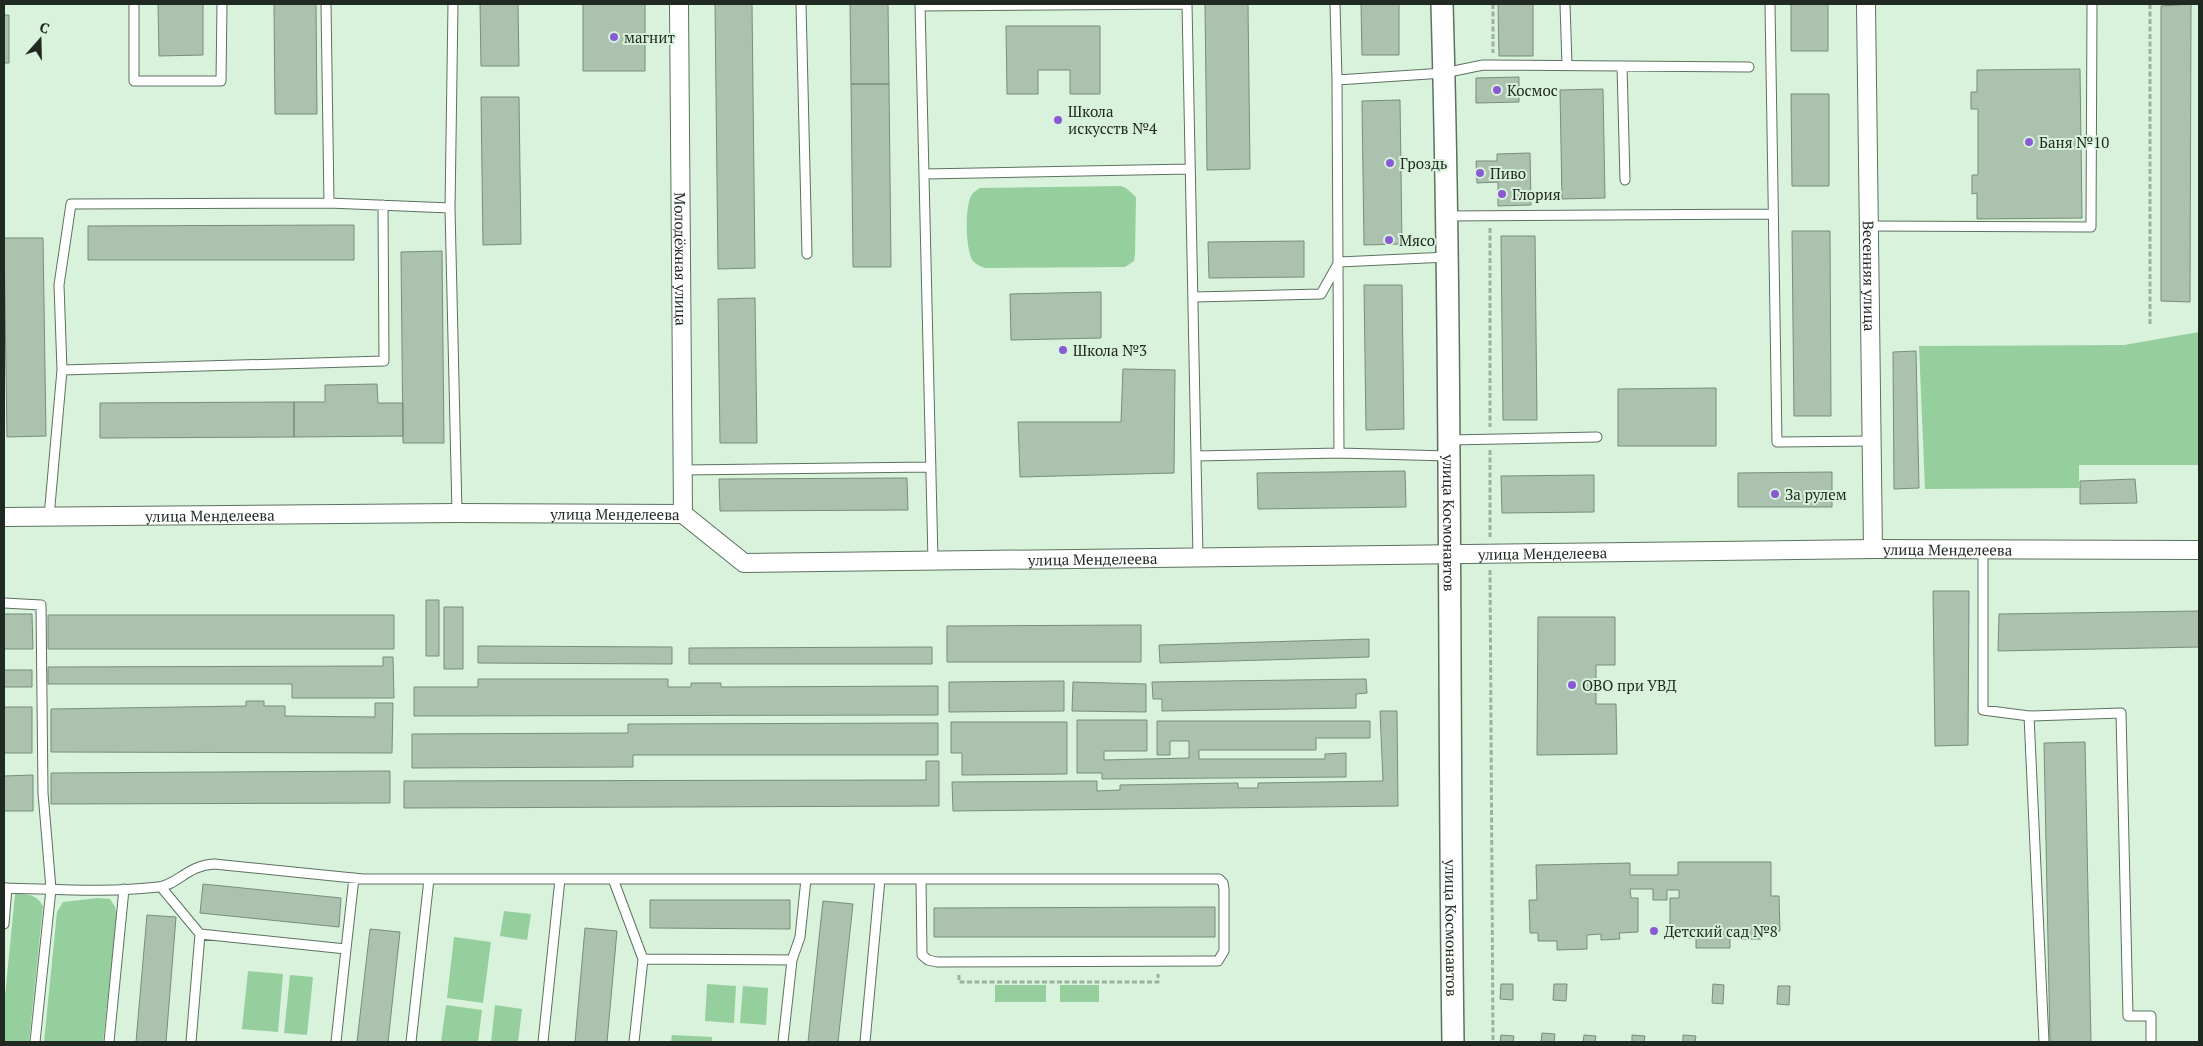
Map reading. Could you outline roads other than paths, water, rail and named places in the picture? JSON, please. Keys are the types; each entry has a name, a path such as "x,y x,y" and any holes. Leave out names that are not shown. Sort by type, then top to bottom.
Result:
{"street":[{"name":"Молодёжная улица","path":"679,4 683,514"},
{"name":"улица Космонавтов","path":"1442,4 1448,257 1450,837 1453,1042"},
{"name":"Весенняя улица","path":"1866,4 1873,549"},
{"name":"улица Менделеева","path":"4,517 457,513 683,514 744,564 1873,549 2199,550"}],"lane":[{"path":"134,4 134,80 212,81 221,81 222,4"},
{"path":"326,4 329,203"},
{"path":"453,4 450,208 457,513"},
{"path":"801,4 807,254"},
{"path":"933,561 920,5 1186,4 1198,558"},
{"path":"1335,4 1340,453"},
{"path":"1565,4 1567,65"},
{"path":"1770,4 1777,442 1872,441"},
{"path":"1869,226 2091,227 2092,4"},
{"path":"1337,80 1444,74 1483,64 1749,67"},
{"path":"1622,66 1625,180"},
{"path":"924,174 1190,169"},
{"path":"48,517 62,370 59,285 71,204 329,203 450,208"},
{"path":"62,370 384,361 384,205"},
{"path":"1446,216 1773,214"},
{"path":"1339,262 1448,257"},
{"path":"1192,297 1321,294 1339,262"},
{"path":"1196,456 1340,453 1448,448 1490,440 1597,437"},
{"path":"683,470 931,467"},
{"path":"1983,550 1983,710 2029,716 2121,713 2128,1016 2151,1016 2151,1042"},
{"path":"4,603 41,605 43,793 51,889 35,1042"},
{"path":"2029,716 2044,1042"},
{"path":"4,924 6,888 124,889 161,887 202,864 354,878 1219,879 1224,883 1223,957 1218,961 1158,962 937,962 928,960 922,955 921,879"},
{"path":"336,1042 354,878"},
{"path":"614,878 643,959 634,1042"},
{"path":"411,1042 429,879"},
{"path":"544,1042 560,879"},
{"path":"783,1042 792,960 800,937 806,879"},
{"path":"866,1042 880,879"},
{"path":"161,887 200,934 346,949"},
{"path":"108,1042 124,889"},
{"path":"191,1042 200,934"},
{"path":"643,959 792,960"}],"place":[{"name":"магнит","path":"614,37"},
{"name":"Космос","path":"1497,90"},
{"name":"Школа искусств №4","path":"1058,120"},
{"name":"Баня №10","path":"2029,142"},
{"name":"Гроздь","path":"1390,163"},
{"name":"Пиво","path":"1480,173"},
{"name":"Глория","path":"1502,194"},
{"name":"Мясо","path":"1389,240"},
{"name":"Школа №3","path":"1063,350"},
{"name":"За рулем","path":"1775,494"},
{"name":"ОВО при УВД","path":"1572,685"},
{"name":"Детский сад №8","path":"1654,931"}]}
